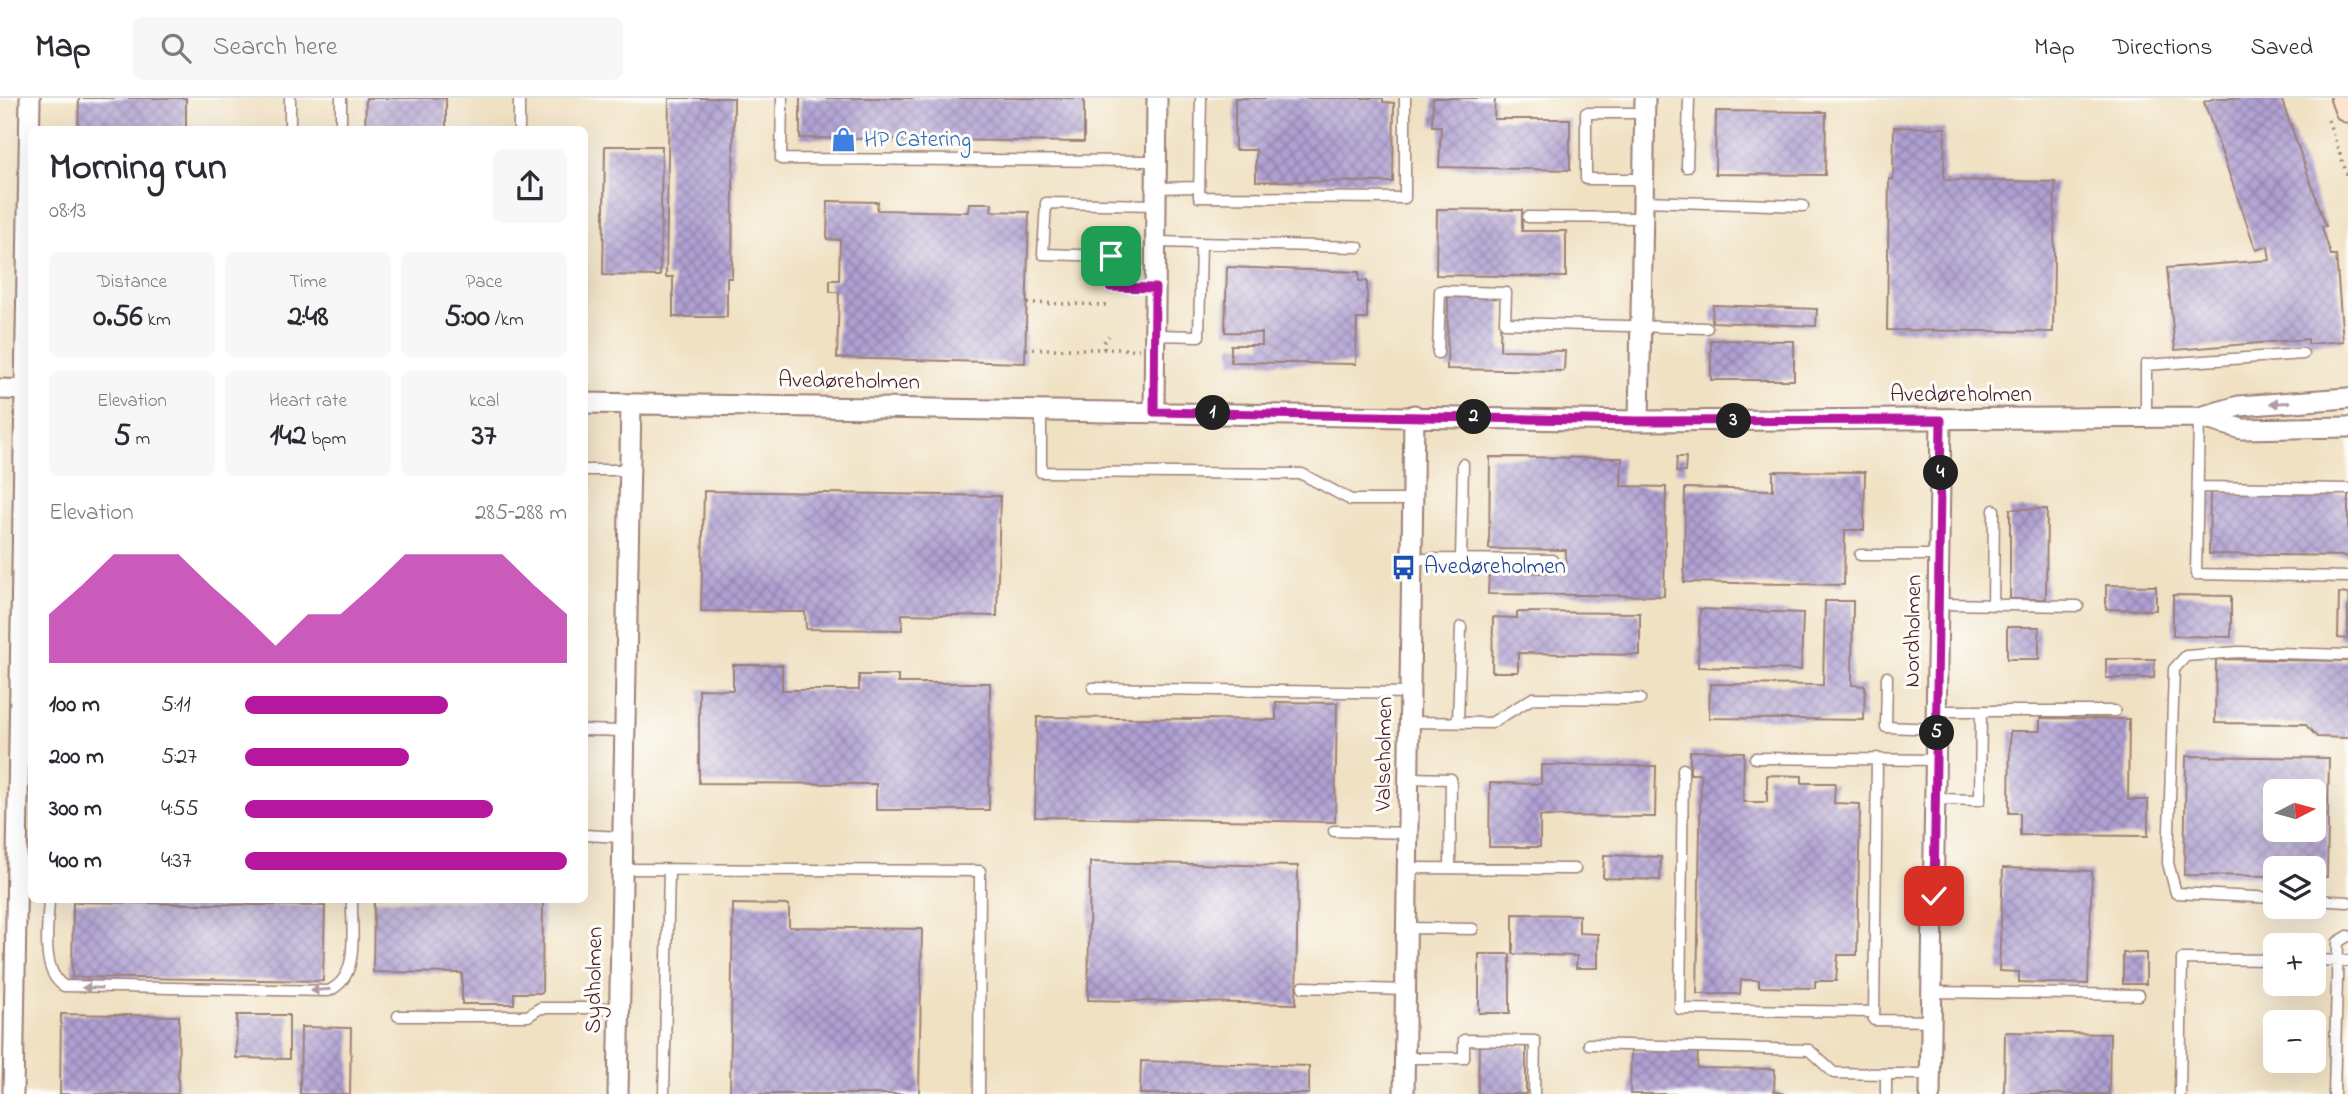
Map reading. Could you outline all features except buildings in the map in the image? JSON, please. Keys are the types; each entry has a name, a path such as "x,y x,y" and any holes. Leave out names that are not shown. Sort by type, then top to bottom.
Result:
{"street":[{"path":"30,98 30,126"},
{"path":"1154,412 1157,98"},
{"path":"1639,421 1645,105"},
{"path":"0,389 28,390"},
{"name":"Avedøreholmen","path":"588,403 1414,415 1639,421 2199,417 2239,406 2348,398"},
{"name":"Sydholmen","path":"618,1094 631,404"},
{"name":"Valseholmen","path":"1404,1094 1414,415"},
{"name":"Avedøreholmen","path":"2199,417 2242,429 2348,427"},
{"name":"Nordholmen","path":"1931,1084 1941,420"},
{"path":"13,1094 28,434"}],"lane":[{"path":"290,98 290,126"},
{"path":"341,98 341,126"},
{"path":"519,98 519,126"},
{"path":"782,98 781,159 1157,161"},
{"path":"1201,98 1199,197 1405,198 1405,98"},
{"path":"1687,167 1689,98"},
{"path":"1644,179 1586,179 1586,113 1645,105"},
{"path":"1155,288 1110,287 1111,256 1043,254 1045,203 1156,196 1199,187"},
{"path":"1528,217 1643,209 1803,206"},
{"path":"1156,242 1358,247"},
{"path":"1155,342 1199,336 1201,243"},
{"path":"1438,353 1440,292 1506,293 1505,323 1707,328"},
{"path":"2146,417 2146,365 2303,354"},
{"path":"1041,411 1041,472 1302,474 1352,500 1414,500"},
{"path":"2199,417 2196,575 2348,577"},
{"path":"1461,559 1463,464"},
{"path":"588,470 629,470"},
{"path":"2198,487 2348,489"},
{"path":"1993,605 1994,510"},
{"path":"1860,555 1940,555"},
{"path":"1413,559 1552,560"},
{"path":"1939,604 2078,607"},
{"path":"1458,722 1461,627"},
{"path":"2263,897 2176,892 2168,863 2174,669 2186,656 2225,653 2348,655"},
{"path":"1887,677 1886,727 1981,711 2115,711"},
{"path":"1093,688 1410,694"},
{"path":"1410,722 1491,723 1532,698 1640,699"},
{"path":"1936,799 1980,800 1981,711"},
{"path":"588,730 624,731"},
{"path":"1755,758 1936,760"},
{"path":"1877,758 1874,1020 1932,1021"},
{"path":"1683,769 1680,1009 1874,1012"},
{"path":"1409,778 1451,779 1450,868"},
{"path":"1334,831 1408,833"},
{"path":"588,835 622,837"},
{"path":"1408,868 1575,869"},
{"path":"622,869 980,871 979,1094"},
{"path":"664,1094 670,870"},
{"path":"2326,901 2348,902"},
{"path":"49,903 50,967 55,981 64,986 328,991 341,986 349,972 352,903"},
{"path":"1407,928 1473,929"},
{"path":"2334,1094 2343,961 2337,942 2348,936"},
{"path":"2180,1094 2182,958 2263,960"},
{"path":"1303,987 1406,990"},
{"path":"1932,992 2139,995"},
{"path":"398,1016 528,1016 540,1008 619,1008"},
{"path":"1404,1058 1464,1058 1464,1040 1535,1041 1534,1094"},
{"path":"1589,1044 1809,1050 1834,1073 1886,1074 1931,1084"},
{"path":"1886,1074 1886,1094"}],"path":[{"path":"2339,106 2348,177"},
{"path":"1027,303 1110,305"},
{"path":"1104,349 1104,342 1109,336"},
{"path":"1026,349 1104,349 1155,342"}],"place":[{"name":"HP Catering","path":"844,140"},
{"name":"Avedøreholmen","path":"1404,567"}],"route":[{"path":"1111,256 1110,287 1155,288 1154,412 1639,421 1941,420 1934,896"}]}
